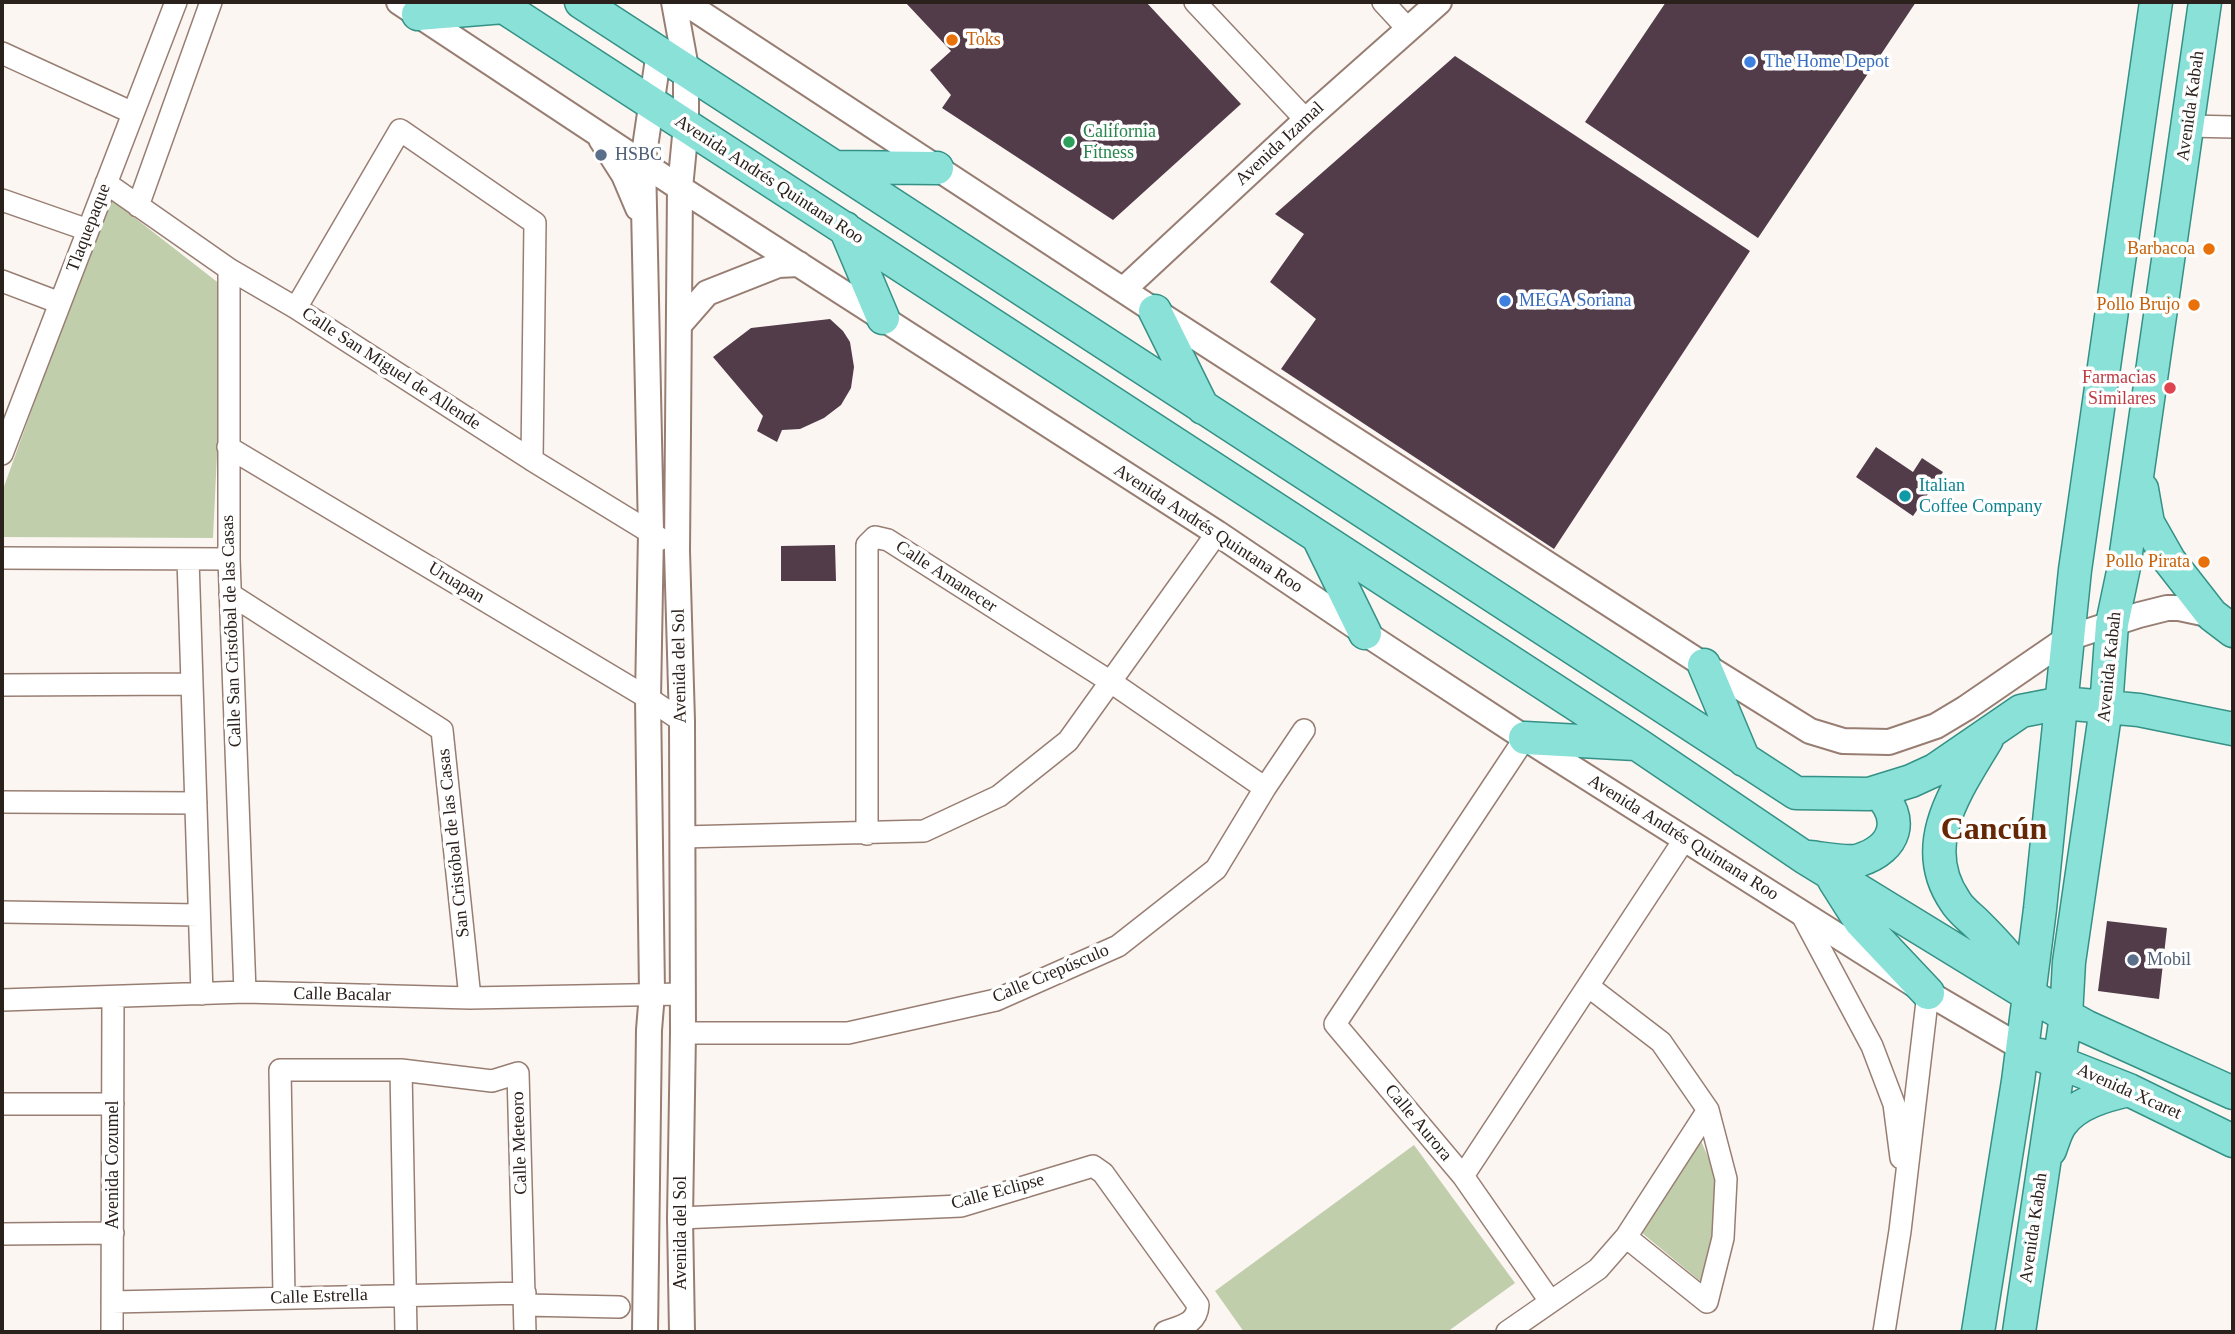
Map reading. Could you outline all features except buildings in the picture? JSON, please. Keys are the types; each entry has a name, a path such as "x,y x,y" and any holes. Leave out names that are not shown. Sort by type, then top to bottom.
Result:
{"main road":[{"path":"581,2 1796,793 1878,792 1911,781 1935,770 2021,711 2062,703 2139,710 2233,729"},
{"path":"1978,1332 2022,1048 2075,570 2156,2"},
{"name":"Avenida Kabah","path":"2019,1332 2066,1016 2068,962 2106,708 2112,624 2124,567 2206,2"},
{"path":"408,8 500,4"},
{"name":"Avenida Andrés Quintana Roo","path":"500,4 1637,744 1817,865 2066,1016"},
{"path":"833,167 937,168"},
{"path":"845,228 883,318"},
{"path":"1155,311 1204,409"},
{"path":"2138,469 2148,523 2169,559 2223,623"},
{"path":"1317,536 1365,633"},
{"path":"1704,665 1744,760"},
{"path":"1992,732 1945,815 1939,838 1940,861 1955,902 1997,944 2016,968 2029,995"},
{"path":"1525,738 1637,744"},
{"path":"1817,865 1858,861 1886,843 1895,828 1894,814 1878,792"},
{"path":"1817,865 1860,921 1928,993"},
{"path":"2066,1016 2233,1093"},
{"name":"Avenida Xcaret","path":"2022,1048 2129,1090 2233,1141"},
{"path":"2042,1167 2061,1123 2100,1096 2129,1090"}],"street":[{"name":"Tlaquepaque","path":"2,454 8,417 60,303 175,2"},
{"path":"138,206 211,2"},
{"name":"Avenida del Sol","path":"674,2 686,68 686,126 680,188 677,551 682,837 682,1332"},
{"path":"684,2 1155,311 1810,731 1843,741 1889,742 1936,726 2068,638 2167,608 2179,608 2223,623"},
{"path":"1195,2 1306,120"},
{"path":"1383,2 1408,29"},
{"name":"Avenida Izamal","path":"1123,290 1306,120 1439,2"},
{"name":"Avenida Andrés Quintana Roo","path":"408,8 680,188 1217,533 1525,738 1928,993 2022,1048"},
{"name":"Avenida del Sol","path":"645,1332 652,993 648,698 651,532 643,161 659,52"},
{"path":"2,53 134,113"},
{"path":"2188,126 2233,127"},
{"path":"296,308 400,130 535,223 532,460"},
{"path":"594,130 624,174 643,220"},
{"name":"Calle San Miguel de Allende","path":"106,183 229,269 296,308 677,551"},
{"path":"2,200 88,230"},
{"path":"679,325 707,293 778,265 799,264"},
{"name":"Calle San Cristóbal de las Casas","path":"229,269 229,559 245,992"},
{"path":"2,281 60,303"},
{"name":"Uruapan","path":"228,447 648,698 681,721"},
{"path":"682,837 924,831 999,796 1068,741 1217,533"},
{"name":"Calle Amanecer","path":"867,834 867,545 874,537 888,540 1111,682 1265,788"},
{"path":"2,558 229,559"},
{"path":"188,559 202,994"},
{"name":"San Cristóbal de las Casas","path":"230,594 442,730 470,998"},
{"path":"2,685 192,684"},
{"name":"Calle Crepúsculo","path":"683,1033 848,1033 996,1000 1118,946 1216,869 1304,730"},
{"name":"Calle Aurora","path":"1525,738 1335,1024 1463,1176 1684,839"},
{"path":"2,802 196,803"},
{"path":"2,912 200,915"},
{"path":"1801,913 1872,1046 1894,1104 1901,1161 1900,1231"},
{"path":"1588,986 1661,1042 1707,1110 1726,1179 1723,1238 1707,1302 1626,1237"},
{"name":"Calle Bacalar","path":"2,1000 245,992 470,998 682,993"},
{"path":"1884,1332 1900,1231 1928,993"},
{"name":"Avenida Cozumel","path":"112,1332 113,998"},
{"name":"Calle Meteoro","path":"285,1297 280,1070 401,1070 492,1081 518,1073 525,1332"},
{"path":"401,1070 407,1332"},
{"path":"2,1104 113,1104"},
{"path":"1507,1332 1598,1269 1626,1237 1707,1110"},
{"name":"Calle Eclipse","path":"680,1218 961,1206 1093,1166 1103,1173 1198,1305 1198,1313 1192,1322 1166,1332"},
{"path":"1463,1176 1550,1301"},
{"path":"2,1234 113,1233"},
{"path":"645,1293 681,1294"},
{"name":"Calle Estrella","path":"112,1302 406,1294 525,1299 619,1307"}],"green space":[{"path":"112,200 225,288 213,538 2,537 2,492 54,348"},
{"path":"1701,1141 1715,1173 1715,1228 1705,1285 1642,1233"},
{"path":"1414,1145 1515,1283 1447,1332 1244,1332 1215,1291"}],"place":[{"name":"Toks","path":"952,40"},
{"name":"The Home Depot","path":"1750,62"},
{"name":"California Fitness","path":"1069,142"},
{"name":"HSBC","path":"601,155"},
{"name":"Barbacoa","path":"2209,249"},
{"name":"MEGA Soriana","path":"1505,301"},
{"name":"Pollo Brujo","path":"2194,305"},
{"name":"Farmacias Similares","path":"2170,388"},
{"name":"Italian Coffee Company","path":"1905,496"},
{"name":"Pollo Pirata","path":"2204,562"},
{"name":"Mobil","path":"2133,960"}],"district":[{"name":"Cancún","path":"1994,831"}]}
